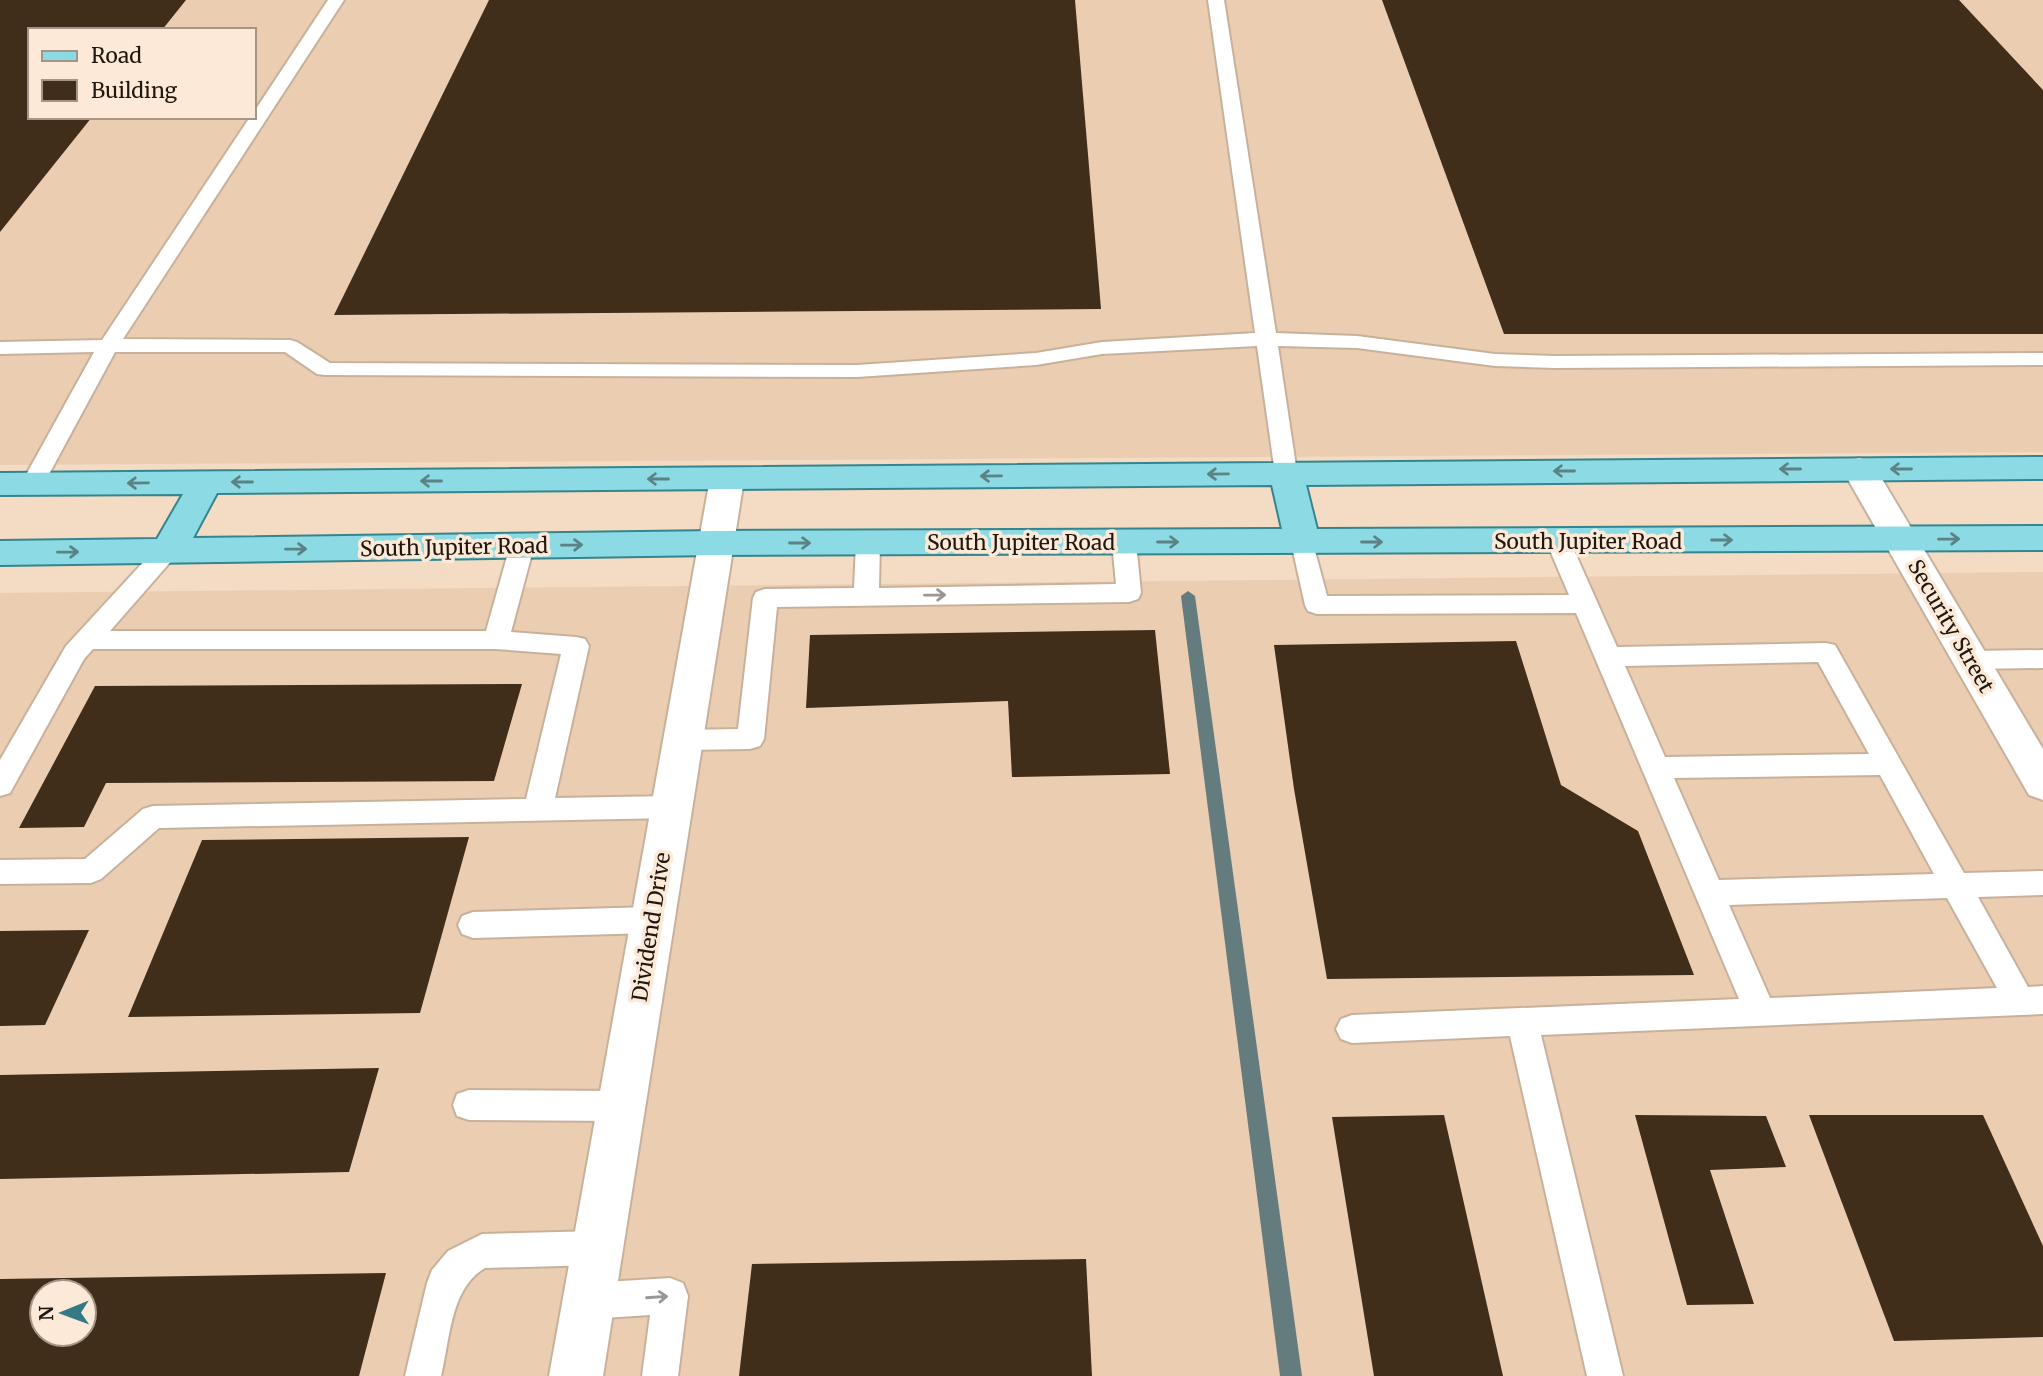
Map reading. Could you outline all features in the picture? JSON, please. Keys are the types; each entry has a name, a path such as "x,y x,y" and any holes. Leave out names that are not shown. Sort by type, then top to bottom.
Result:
{"main road":[{"path":"0,484 2043,468"},
{"path":"1286,474 1303,542"},
{"path":"167,551 206,482"},
{"name":"South Jupiter Road","path":"0,553 715,544 2043,538"}],"street":[{"name":"Security Street","path":"1859,469 2043,784"},
{"name":"Dividend Drive","path":"576,1376 727,479"}],"lane":[{"path":"33,484 108,346 336,0"},
{"path":"1216,0 1286,474"},
{"path":"0,348 290,346 325,369 857,370 1036,359 1102,348 1268,339 1357,342 1495,360 1555,362 2043,359"},
{"path":"1558,541 1760,1011"},
{"path":"683,740 750,739 765,598 1129,593 1124,542"},
{"path":"1303,542 1317,605 1585,604"},
{"path":"866,595 869,543"},
{"path":"496,639 522,546"},
{"path":"0,785 75,653 167,551"},
{"path":"87,640 496,639 576,646 538,809"},
{"path":"1608,657 1826,652 1955,886 2031,1000"},
{"path":"1970,660 2043,659"},
{"path":"1656,768 1888,764"},
{"path":"0,872 91,871 153,817 671,807"},
{"path":"1709,893 2043,883"},
{"path":"472,925 652,920"},
{"path":"1352,1029 2031,1000"},
{"path":"1522,1021 1605,1376"},
{"path":"469,1105 622,1106"},
{"path":"423,1376 445,1283 460,1263 482,1251 598,1248"},
{"path":"589,1301 670,1296 660,1376"}],"shaded area":[{"path":"0,0 2043,0 2043,452 0,465"},
{"path":"2043,572 2043,1376 0,1376 0,593"}],"building":[{"path":"0,0 186,0 164,28 28,28 28,119 90,119 0,232"},
{"path":"489,0 1075,0 1101,309 334,315"},
{"path":"1382,0 1959,0 2043,90 2043,334 1504,334"},
{"path":"1155,630 1170,774 1012,777 1008,701 806,708 810,635"},
{"path":"1516,641 1561,785 1638,831 1694,975 1327,979 1294,789 1274,645"},
{"path":"522,684 494,781 106,783 84,827 19,828 95,686"},
{"path":"469,837 420,1013 128,1017 202,840"},
{"path":"89,930 45,1025 0,1026 0,931"},
{"path":"379,1068 349,1172 0,1179 0,1075"},
{"path":"1444,1115 1503,1376 1374,1376 1332,1117"},
{"path":"1635,1115 1766,1116 1786,1167 1710,1170 1754,1304 1687,1305"},
{"path":"1809,1115 1983,1115 2043,1246 2043,1337 1894,1341"},
{"path":"1086,1259 1092,1376 739,1376 752,1264"},
{"path":"386,1273 359,1376 0,1376 0,1279 28,1279 28,1348 98,1348 98,1278 64,1278"}],"waterway":[{"path":"1188,596 1291,1376"}]}
